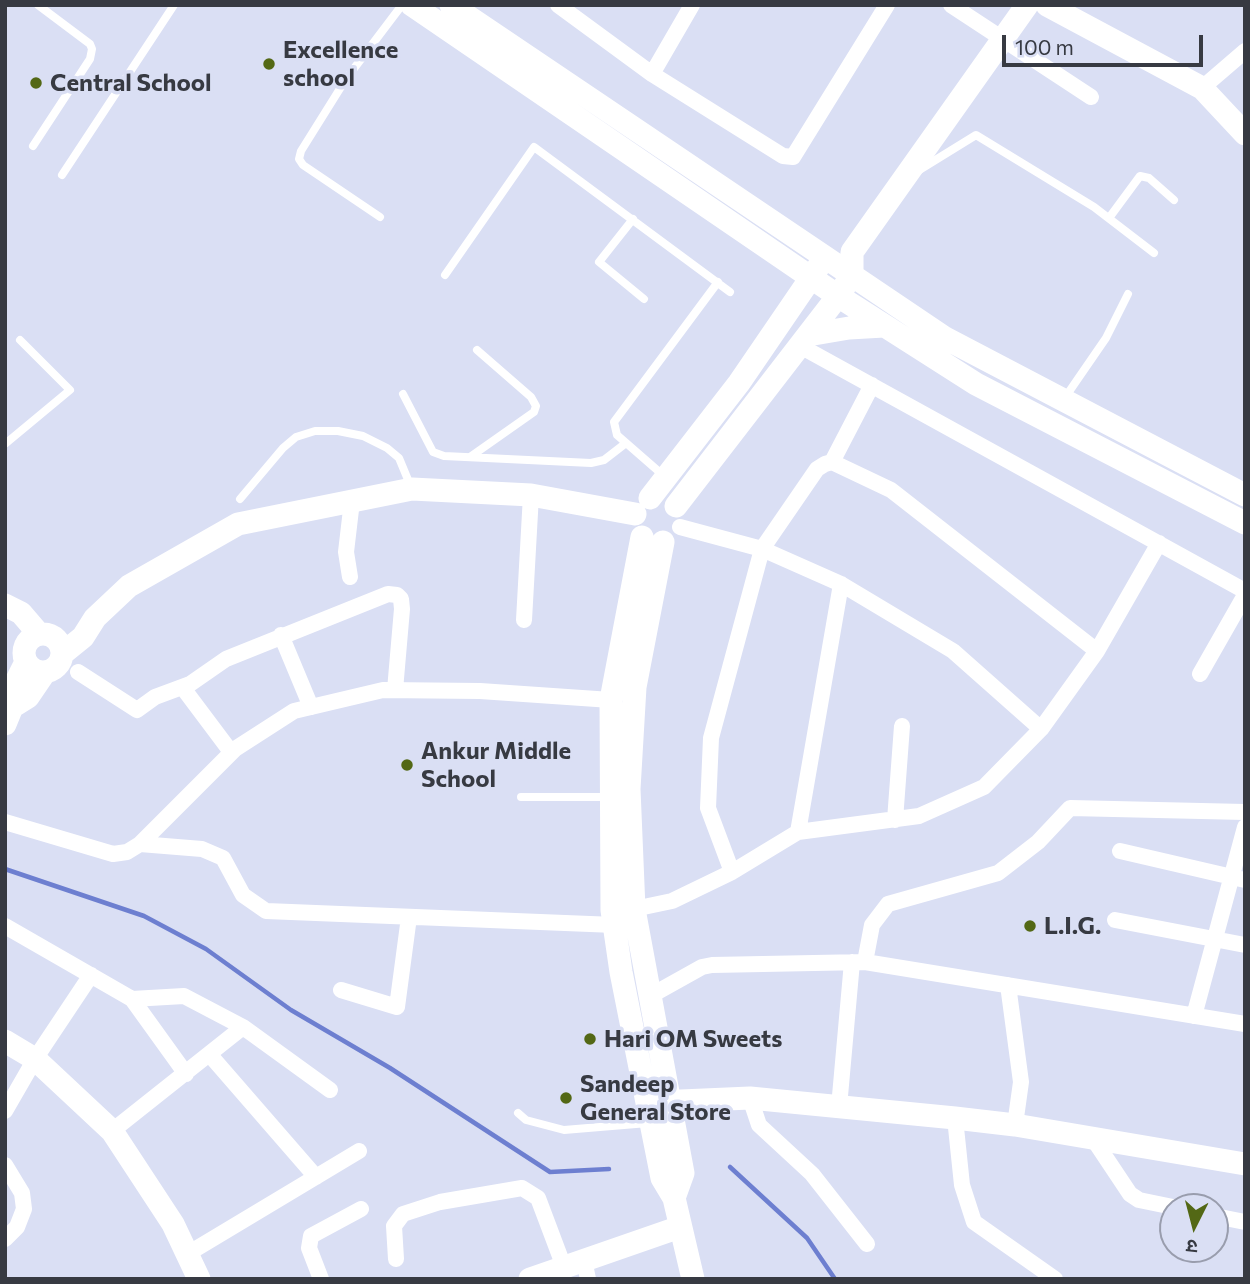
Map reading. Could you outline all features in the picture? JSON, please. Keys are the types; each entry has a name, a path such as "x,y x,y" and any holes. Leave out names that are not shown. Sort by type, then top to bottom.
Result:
{"street":[{"path":"412,5 884,326 1071,406 1245,495"},
{"path":"451,5 825,257 852,263 976,384 1245,523"},
{"path":"558,5 652,74 783,156 793,157 887,5"},
{"path":"652,74 692,5"},
{"path":"951,5 1091,97"},
{"path":"693,1279 674,1198 662,1178 621,972 615,925 610,797 611,700 666,528 838,296 852,263 903,179 1027,5"},
{"path":"1047,5 1202,88 1245,134"},
{"path":"1202,88 1245,51"},
{"path":"779,255 786,286 781,322"},
{"path":"825,257 781,322 643,506 635,522 762,549 841,584 953,650 1041,729"},
{"path":"804,341 841,328 884,326"},
{"path":"804,341 872,385 1245,593 1200,674"},
{"path":"732,872 708,808 711,738 762,549 817,469 832,462 872,385"},
{"path":"1069,432 1071,406"},
{"path":"832,462 891,490 1097,650"},
{"path":"9,715 28,697 42,651 77,621 95,618 129,586 238,524 412,489 531,495 643,506 665,498 666,528 635,687 629,789 634,909 683,1173 674,1198"},
{"path":"524,620 531,495"},
{"path":"350,576 346,552 352,501"},
{"path":"634,909 673,901 732,872 798,832 919,816 984,787 1041,729 1097,650 1159,543"},
{"path":"798,832 841,584"},
{"path":"78,672 131,709 143,708 156,697 183,688 216,664 281,635 388,594 397,594 402,608 395,691"},
{"path":"5,605 21,613 42,651"},
{"path":"5,615 42,651"},
{"path":"281,635 311,707"},
{"path":"183,688 231,752"},
{"path":"5,822 113,854 127,852 140,844 231,752 294,711 383,690 480,691 611,700"},
{"path":"895,820 902,726"},
{"path":"839,1107 858,962 872,925 888,904 998,873 1038,842 1070,807 1245,812"},
{"path":"1195,1016 1215,940 1238,878 1245,827"},
{"path":"140,844 202,849 223,858 243,895 266,911 615,925"},
{"path":"1120,851 1238,878"},
{"path":"341,990 397,1007 409,916"},
{"path":"1115,920 1245,945"},
{"path":"5,926 132,999 186,1074"},
{"path":"650,996 702,967 712,965 858,962 1245,1024"},
{"path":"5,1111 35,1059 91,975"},
{"path":"1009,985 1021,1082 1015,1125"},
{"path":"132,999 184,996 243,1027 330,1090"},
{"path":"112,1131 243,1027"},
{"path":"5,1041 35,1059 112,1131 189,1253 199,1279"},
{"path":"210,1055 316,1177"},
{"path":"649,1112 671,1102 750,1098 1015,1125 1245,1164"},
{"path":"750,1098 759,1125 812,1174 867,1244"},
{"path":"955,1118 962,1185 974,1222 1055,1279"},
{"path":"1094,1140 1130,1194 1139,1200 1159,1204"},
{"path":"189,1253 359,1151"},
{"path":"5,1165 22,1193 24,1209 17,1227 5,1239"},
{"path":"396,1259 394,1226 403,1214 440,1202 522,1188 538,1198 559,1273 680,1227"},
{"path":"321,1279 310,1248 311,1236 361,1209"}],"lane":[{"path":"33,146 90,59 92,49 90,44 38,5"},
{"path":"62,175 174,5"},
{"path":"380,216 303,165 299,159 301,151 346,79 402,5"},
{"path":"903,179 976,135 1110,218 1154,253"},
{"path":"444,275 534,147 730,292"},
{"path":"1110,218 1140,176 1149,178 1174,200"},
{"path":"633,219 599,262 643,299"},
{"path":"666,478 613,429 614,422 718,282"},
{"path":"1071,406 1128,293"},
{"path":"5,444 70,390 20,340"},
{"path":"470,457 534,412 536,406 535,401 477,350"},
{"path":"403,394 433,452 444,456 599,462 626,443"},
{"path":"240,499 283,448 296,437 315,431 338,431 363,436 387,448 398,458 412,489"},
{"path":"521,797 610,797"},
{"path":"518,1113 526,1120 565,1130 649,1112"}],"waterway":[{"path":"5,869 144,916 206,949 291,1010 390,1068 550,1172 609,1169"},
{"path":"730,1167 807,1238 835,1279"}],"place":[{"name":"Excellence school","path":"269,64"},
{"name":"Central School","path":"36,83"},
{"name":"Ankur Middle School","path":"407,765"},
{"name":"L.I.G.","path":"1030,926"},
{"name":"Hari OM Sweets","path":"590,1039"},
{"name":"Sandeep General Store","path":"566,1098"}]}
